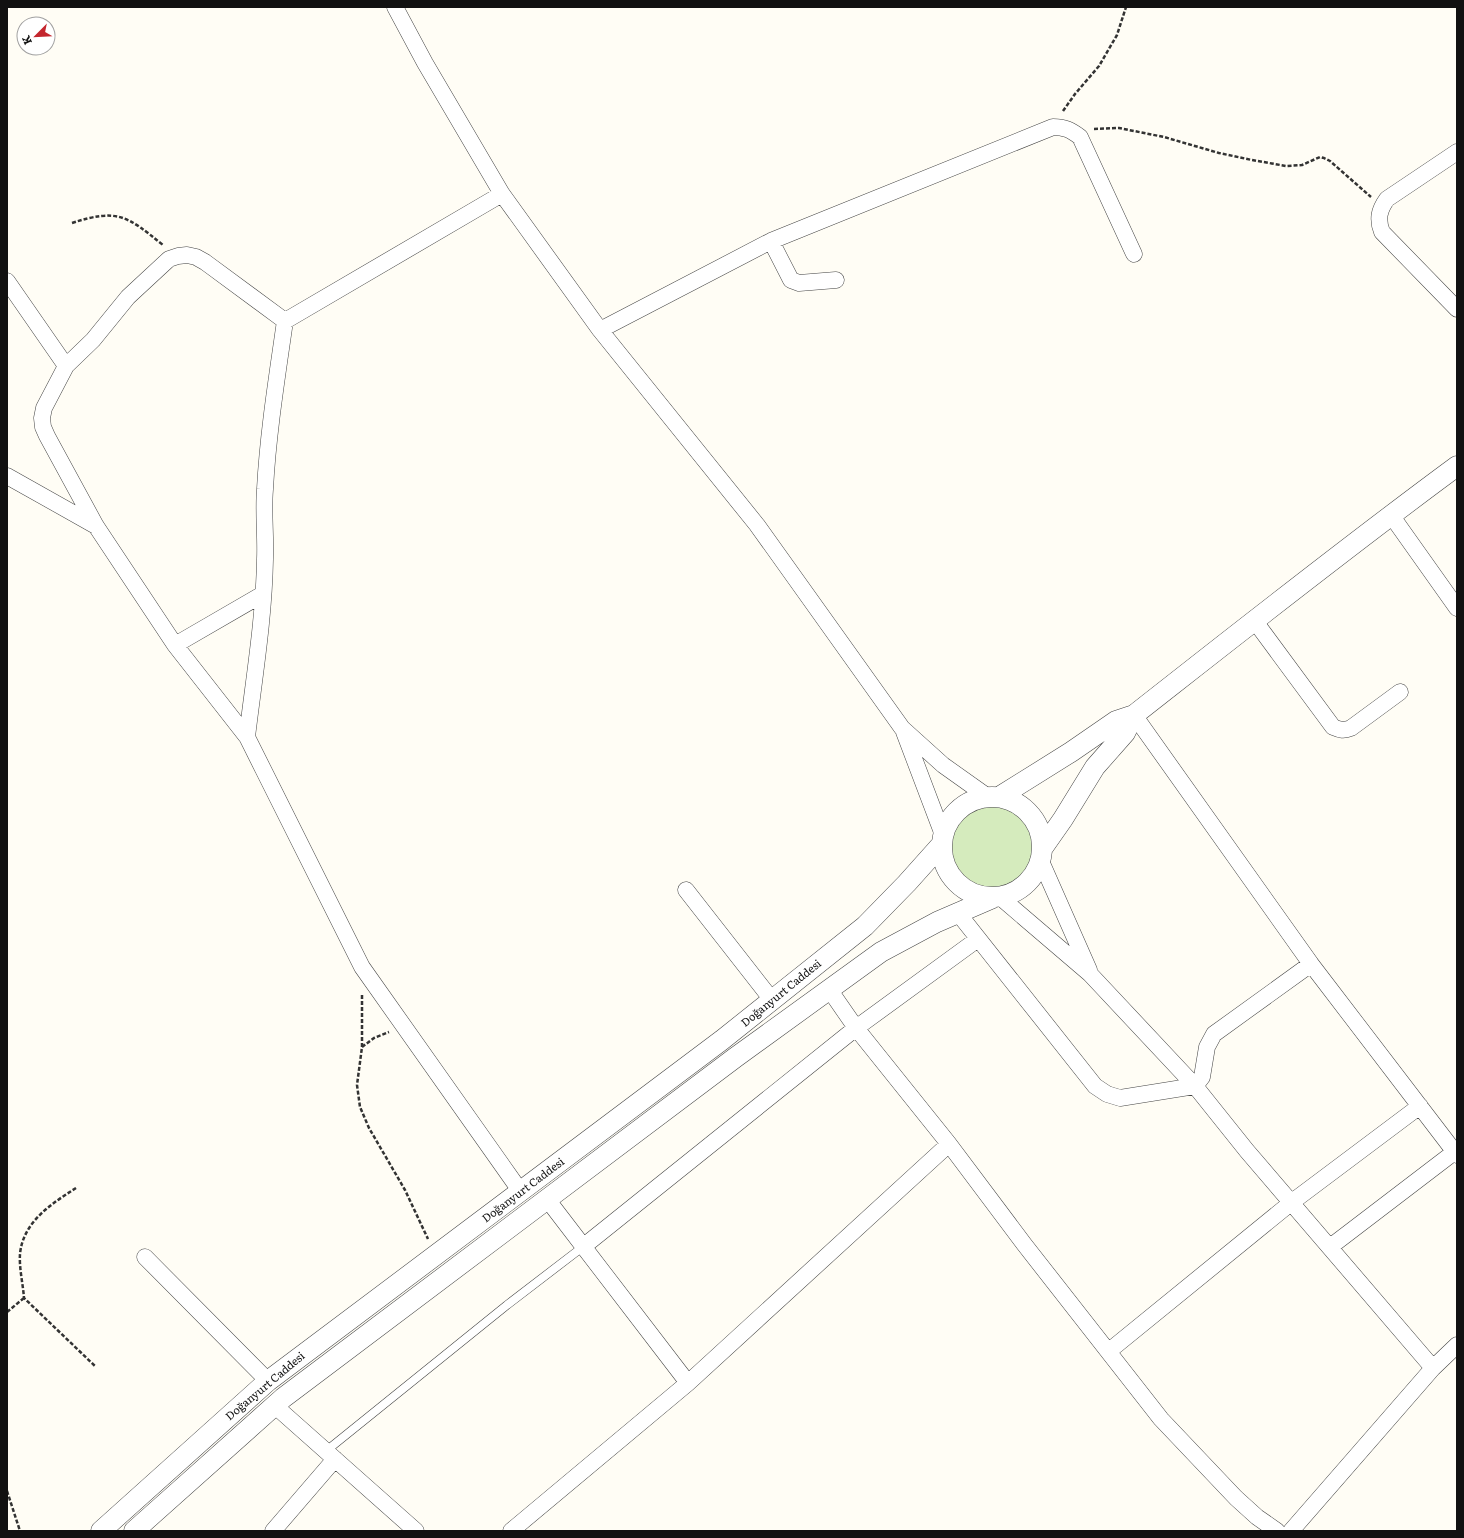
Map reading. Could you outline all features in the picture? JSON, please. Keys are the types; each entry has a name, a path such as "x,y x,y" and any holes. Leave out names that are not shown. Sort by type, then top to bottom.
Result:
{"street":[{"path":"395,7 425,63 502,194 600,330 757,525 902,728 943,765 993,797 1018,804 1033,819 1038,828 1041,854 1090,974"},
{"path":"600,330 771,241 1053,127 1063,127 1072,130 1080,137 1134,254"},
{"path":"1457,152 1387,199 1382,206 1379,219 1382,232 1457,308"},
{"path":"285,321 502,194"},
{"path":"771,241 791,280 799,283 836,280"},
{"path":"285,321 196,257 187,255 169,259 128,297 93,340 66,366 44,408 42,418 44,427 47,436 96,526 175,645 247,737 362,967 520,1192"},
{"path":"7,281 66,366"},
{"path":"247,737 259,643 263,594 265,560 264,491 270,423 285,321"},
{"path":"1134,715 1125,733 1095,767 1041,854 1037,870 1024,886 1015,892 997,897 984,897 965,890 957,883 945,866 942,856 942,840 946,825 959,808 968,802 993,797 1071,752 1116,720 1134,715 1254,620 1457,466"},
{"path":"7,476 96,526"},
{"path":"1391,515 1457,608"},
{"path":"175,645 263,594"},
{"path":"1254,620 1333,726 1338,729 1343,730 1352,728 1400,692"},
{"path":"1134,715 1311,964 1456,1152 1330,1247"},
{"path":"902,728 942,840"},
{"name":"Doğanyurt Caddesi","path":"101,1531 268,1381 722,1040 865,926 907,883 942,840"},
{"path":"686,890 772,1000"},
{"path":"997,897 1090,974 1195,1086 1247,1151 1433,1368"},
{"name":"Doğanyurt Caddesi","path":"134,1531 274,1405 335,1357 736,1057 881,952 937,922 997,897"},
{"path":"958,913 1095,1086 1107,1094 1120,1098 1195,1086 1202,1077 1207,1047 1214,1034 1311,964"},
{"path":"584,1246 856,1028 978,939"},
{"path":"829,990 856,1028 949,1144 1029,1250 1166,1425 1236,1498 1257,1517 1278,1531"},
{"path":"1109,1351 1292,1202 1420,1106"},
{"path":"511,1531 688,1383 949,1144"},
{"path":"548,1199 688,1383"},
{"path":"145,1257 268,1381"},
{"path":"1291,1531 1433,1368 1457,1345"},
{"path":"274,1405 416,1531"},
{"path":"273,1531 330,1455"}],"lane":[{"path":"330,1455 507,1305 584,1246"}],"path":[{"path":"1053,127 1075,94 1098,66 1117,35 1126,7"},
{"path":"1072,130 1118,128 1164,137 1219,153 1286,166 1302,164 1316,158 1324,158 1330,161 1382,206"},
{"path":"72,223 91,217 110,214 123,217 135,222 178,256"},
{"path":"362,967 362,1047 357,1085 360,1107 369,1128 405,1190 436,1255"},
{"path":"362,1047 374,1038 390,1032 408,1031"},
{"path":"76,1188 51,1204 30,1226 23,1240 20,1255 24,1298 96,1367"},
{"path":"7,1312 24,1298"},
{"path":"7,1491 20,1531"}],"green space":[{"path":"992,805 1008,808 1015,812 1027,824 1031,831 1034,847 1031,863 1027,870 1015,882 1008,886 992,889 976,886 969,882 957,870 953,863 950,847 953,831 957,824 969,812 976,808"}]}
